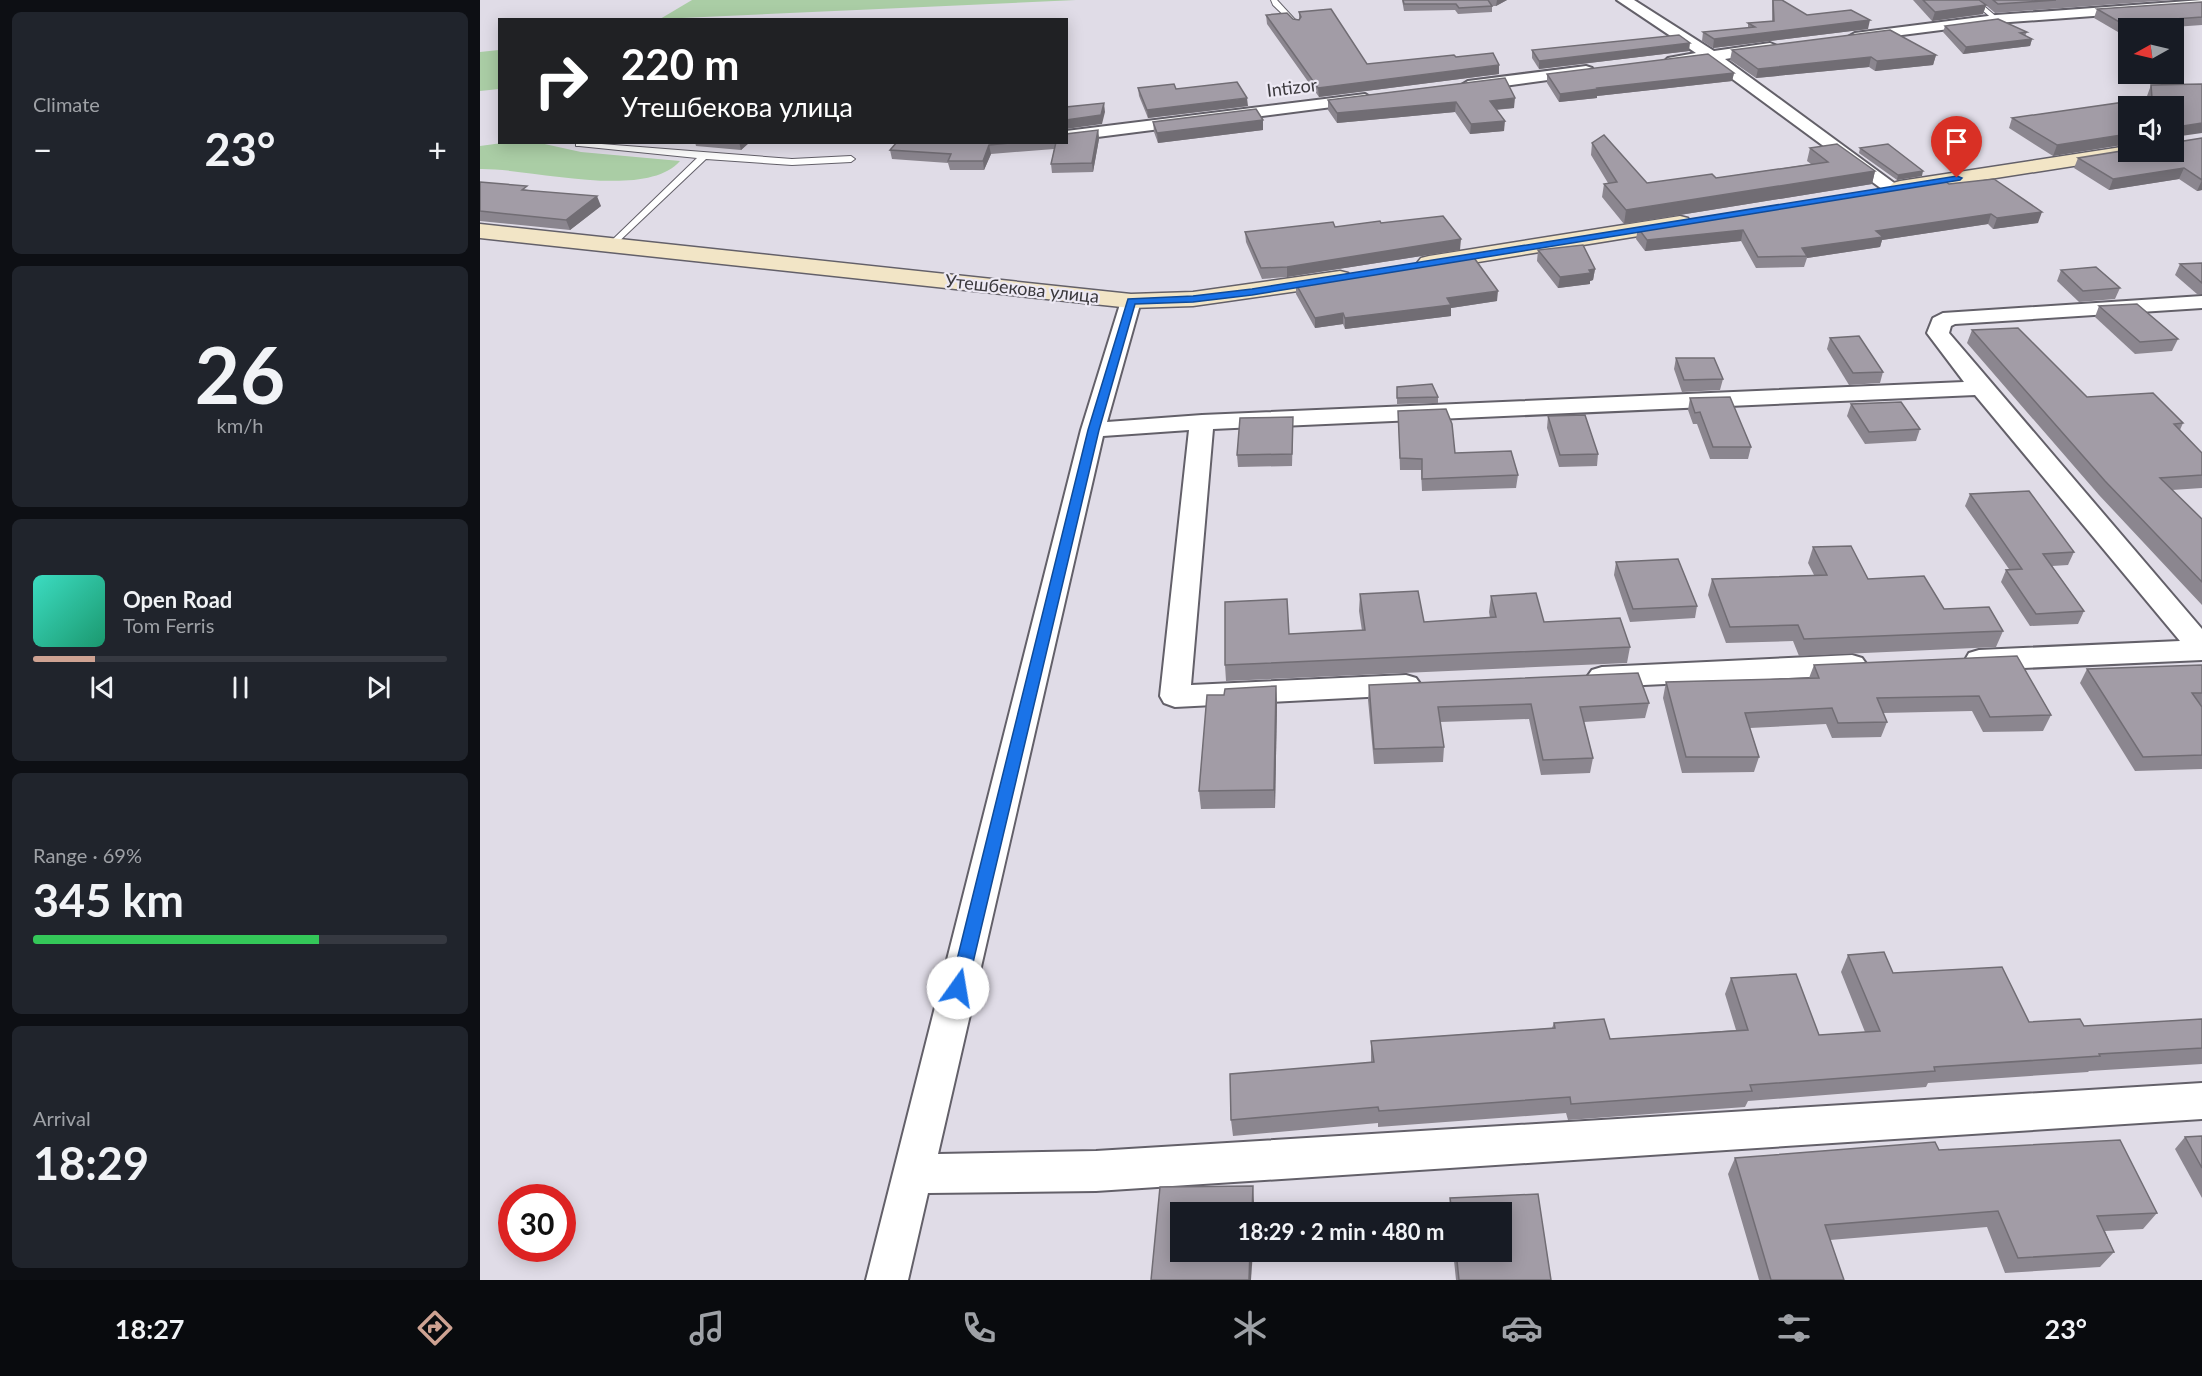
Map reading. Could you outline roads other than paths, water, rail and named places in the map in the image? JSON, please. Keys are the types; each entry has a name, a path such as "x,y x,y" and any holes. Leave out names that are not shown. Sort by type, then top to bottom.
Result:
{"main road":[{"path":"1857,194 2118,154"},
{"path":"1404,268 1706,219"},
{"name":"Утешбекова улица","path":"480,231 1131,301 1193,299 1357,275"}],"street":[{"path":"1624,0 1711,56 1892,188"},
{"path":"1841,39 1996,19 2202,4"},
{"path":"1652,63 1782,47"},
{"path":"1453,88 1605,69"},
{"name":"Intizor","path":"1068,136 1383,97"},
{"path":"887,1280 1093,430 1131,301"},
{"path":"2202,302 1951,318 1941,323 1938,333 2202,649"},
{"path":"1093,430 1202,422 1982,388"},
{"path":"1202,422 1175,696 1438,684"},
{"path":"1951,661 2202,649"},
{"path":"1581,677 1880,664"},
{"path":"914,1174 1096,1171 2202,1101"}],"lane":[{"path":"1274,0 1297,25"},
{"path":"1973,0 1996,19"},
{"path":"579,144 792,162 851,159"},
{"path":"612,245 704,156"}]}
